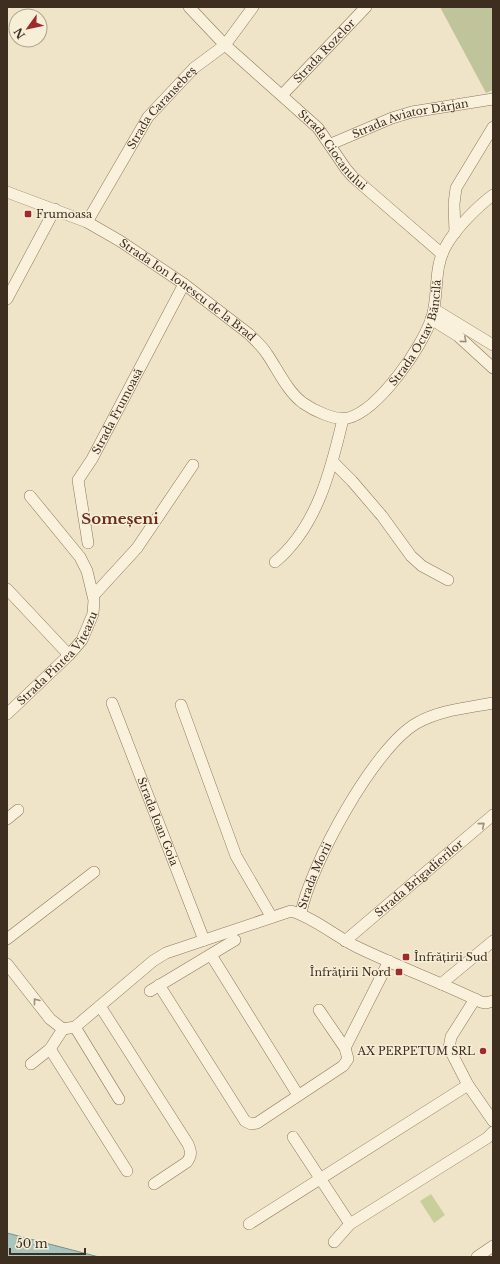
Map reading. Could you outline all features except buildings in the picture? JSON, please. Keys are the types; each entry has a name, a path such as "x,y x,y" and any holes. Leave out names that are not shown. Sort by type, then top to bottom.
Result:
{"street":[{"name":"Strada Ciocanului","path":"189,7 225,45 310,119 331,144 346,169 442,254"},
{"name":"Strada Caransebeș","path":"86,222 148,117 194,68 225,45 253,7"},
{"name":"Strada Rozelor","path":"282,95 366,7"},
{"name":"Strada Aviator Dârjan","path":"331,144 392,118 406,114 493,99"},
{"path":"455,233 454,204 456,188 493,127"},
{"name":"Strada Ion Ionescu de la Brad","path":"7,192 86,222 120,241 184,284 227,316 262,347 290,390 304,404 329,415 343,419"},
{"name":"Strada Octav Băncilă","path":"343,419 357,414 377,400 391,386 433,314 437,275 442,254 455,233 493,195"},
{"path":"7,299 55,209"},
{"name":"Strada Frumoasă","path":"88,543 78,480 92,459 184,284"},
{"path":"433,314 493,345"},
{"path":"433,314 493,368"},
{"path":"274,562 287,552 302,532 314,510 333,462 343,419"},
{"path":"333,462 360,490 411,556 422,566 448,580"},
{"path":"94,595 137,548 193,465"},
{"name":"Strada Pintea Viteazu","path":"7,714 69,655 82,640 93,614 94,595 87,571 80,557 30,496"},
{"path":"7,589 69,655"},
{"name":"Strada Ioan Goia","path":"112,703 204,940"},
{"name":"Strada Morii","path":"75,1027 153,961 166,953 271,916 291,911 301,913 304,899 313,876 342,818 361,786 404,732 429,717 493,703"},
{"path":"181,705 236,856 271,916"},
{"path":"7,819 18,810"},
{"name":"Strada Brigadierilor","path":"346,941 493,815"},
{"path":"7,939 94,872"},
{"path":"301,913 346,941 389,962 475,999 486,1003 493,1001"},
{"path":"234,940 155,988 245,1121 251,1124 257,1123 343,1066 348,1059 345,1048 319,1010"},
{"path":"441,984 493,941"},
{"path":"211,955 298,1095"},
{"path":"345,1048 389,962"},
{"path":"7,964 50,1019 63,1029 75,1027 119,1099"},
{"path":"475,999 451,1037 449,1048 468,1085 493,1121"},
{"path":"100,1006 191,1151 191,1157 187,1162 154,1184"},
{"path":"31,1064 50,1049 63,1029"},
{"path":"50,1049 127,1171"},
{"path":"249,1224 468,1085"},
{"path":"334,1242 350,1224 488,1138 493,1132"},
{"path":"293,1137 319,1179 350,1224"},
{"path":"477,1257 493,1246"}],"green space":[{"path":"440,7 493,7 493,90 486,93"},
{"path":"431,1194 445,1215 434,1223 420,1201"}],"water":[{"path":"7,1233 99,1257 7,1257"}],"place":[{"name":"Frumoasa","path":"28,214"},
{"name":"Înfrățirii Sud","path":"406,957"},
{"name":"Înfrățirii Nord","path":"399,972"},
{"name":"AX PERPETUM SRL","path":"483,1051"}],"district":[{"name":"Someșeni","path":"120,519"}]}
